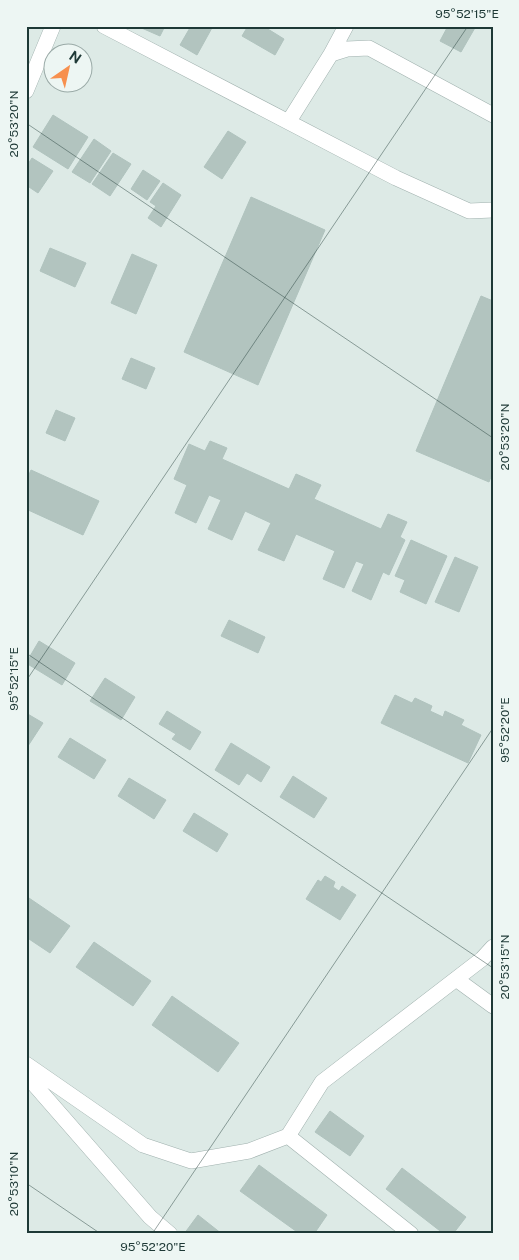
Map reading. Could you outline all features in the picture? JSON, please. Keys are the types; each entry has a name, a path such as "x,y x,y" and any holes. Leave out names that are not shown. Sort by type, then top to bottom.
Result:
{"street":[{"path":"26,91 33,62 53,26"},
{"path":"104,26 396,178 469,211 493,210"},
{"path":"289,121 331,54 346,26"},
{"path":"331,54 347,49 370,48 493,115"},
{"path":"26,1064 143,1145 191,1162 249,1151 288,1136 322,1082 482,959 493,947"},
{"path":"456,979 493,1006"},
{"path":"26,1075 150,1217 170,1234"},
{"path":"288,1136 411,1234"}],"building":[{"path":"137,26 165,26 160,36"},
{"path":"191,26 213,26 197,55 180,45"},
{"path":"248,26 263,26 284,39 275,55 242,36"},
{"path":"448,26 476,26 461,52 440,41"},
{"path":"53,115 88,137 68,169 33,147"},
{"path":"228,131 246,142 222,179 204,167"},
{"path":"94,139 111,151 90,183 72,172"},
{"path":"113,153 131,164 110,196 92,184"},
{"path":"32,158 53,171 38,193 26,185 26,167"},
{"path":"143,170 160,181 147,200 131,189"},
{"path":"163,183 181,195 161,227 148,218 156,206 150,202"},
{"path":"251,197 325,230 258,385 184,352"},
{"path":"50,248 86,263 75,287 40,271"},
{"path":"132,254 157,265 136,314 111,303"},
{"path":"481,296 493,301 493,472 489,482 416,451"},
{"path":"131,358 155,368 146,389 122,379"},
{"path":"56,410 75,418 65,441 46,433"},
{"path":"210,441 227,448 222,459 289,489 296,474 321,485 314,499 381,529 388,514 407,522 400,537 405,540 389,575 383,572 371,600 352,591 364,564 356,561 344,588 323,579 335,551 296,534 284,561 258,550 271,523 245,511 232,540 208,529 221,500 209,495 196,523 175,513 187,485 174,479 189,444 205,451"},
{"path":"31,470 99,501 83,535 26,509 26,481"},
{"path":"411,540 447,556 426,604 400,592 405,580 395,576"},
{"path":"455,557 478,567 459,612 435,602"},
{"path":"229,620 265,637 258,653 221,636"},
{"path":"39,641 75,663 62,685 26,663"},
{"path":"105,678 135,697 121,720 90,701"},
{"path":"395,695 412,703 415,698 432,706 430,711 443,717 445,711 464,720 461,725 481,735 468,763 381,723"},
{"path":"167,711 201,732 190,750 172,739 176,734 159,724"},
{"path":"26,713 43,723 26,749"},
{"path":"70,738 106,760 94,779 58,757"},
{"path":"231,743 270,767 261,782 247,773 239,785 215,770"},
{"path":"293,776 327,798 314,818 280,797"},
{"path":"129,778 166,800 154,819 118,796"},
{"path":"194,813 228,834 217,852 183,831"},
{"path":"325,876 335,882 333,887 339,891 342,886 356,895 340,920 306,899 318,880 321,882"},
{"path":"26,896 70,926 50,953 26,937"},
{"path":"94,942 151,981 133,1006 76,967"},
{"path":"172,996 239,1043 218,1072 152,1025"},
{"path":"330,1111 364,1136 350,1156 315,1132"},
{"path":"259,1165 327,1215 314,1234 300,1234 240,1191"},
{"path":"402,1168 466,1217 453,1234 444,1234 386,1189"},
{"path":"198,1215 222,1234 184,1234"}]}
